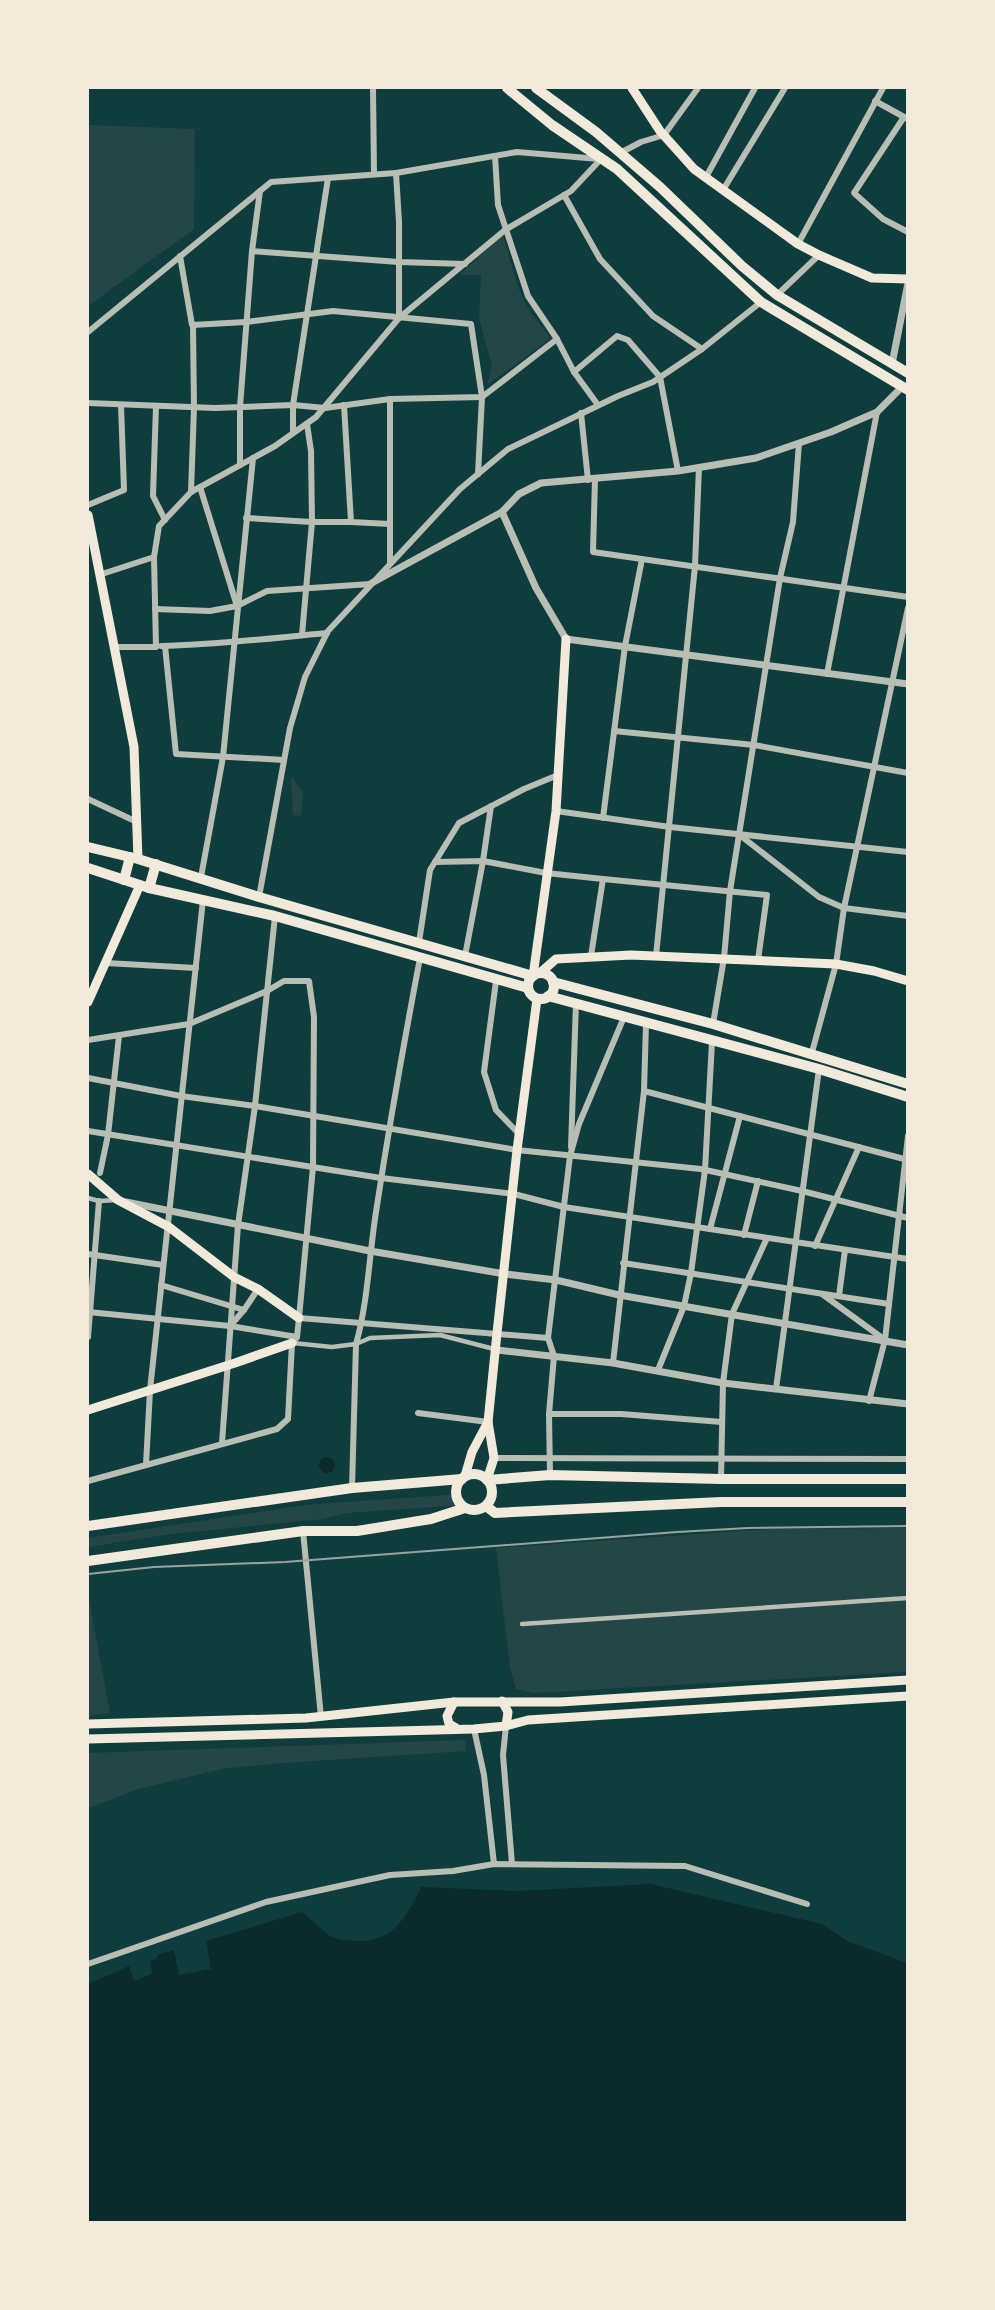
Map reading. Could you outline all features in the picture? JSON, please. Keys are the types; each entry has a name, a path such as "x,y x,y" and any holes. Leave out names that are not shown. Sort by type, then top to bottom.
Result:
{"main road":[{"path":"507,88 559,130 617,169 761,302 905,388"},
{"path":"536,88 660,187 742,266 777,295 908,373"},
{"path":"632,88 664,135 694,169 798,244 819,256 872,278 907,285"},
{"path":"559,130 569,112"},
{"path":"88,515 134,747 137,822 134,858 124,880"},
{"path":"537,975 556,811 566,639"},
{"path":"88,847 201,877 259,897 465,956 548,976 553,982 713,1024 908,1084"},
{"path":"88,1002 156,864"},
{"path":"88,868 144,886 275,916 528,988"},
{"path":"908,981 836,964 724,958 591,956 556,959 528,983 531,995 537,999 548,996 576,1003 819,1069 908,1097"},
{"path":"548,996 553,990 553,982"},
{"path":"88,1562 303,1531 357,1531 431,1519 465,1508 476,1510 486,1506 492,1490 487,1480 493,1454 488,1422 517,1150 537,999"},
{"path":"88,1174 118,1200 169,1227 234,1277 258,1289 299,1318"},
{"path":"88,1410 227,1366 294,1340"},
{"path":"465,1508 456,1497 456,1490 464,1478 472,1452 488,1422"},
{"path":"472,1452 493,1454"},
{"path":"88,1523 352,1488 477,1475 487,1480 550,1475 908,1479"},
{"path":"486,1506 495,1513 721,1502 908,1502"},
{"path":"88,1724 321,1717 454,1702 560,1702 908,1680"},
{"path":"88,1739 474,1729 506,1726 528,1720 908,1696"},
{"path":"502,1701 508,1712 506,1726"},
{"path":"454,1702 447,1716 449,1724 456,1728"}],"street":[{"path":"373,88 374,174"},
{"path":"620,153 641,142 664,135 698,88"},
{"path":"706,177 755,88"},
{"path":"723,190 785,88"},
{"path":"798,244 884,88"},
{"path":"875,101 906,118 854,193 883,219 908,232"},
{"path":"88,332 271,181 396,173 517,152 601,159"},
{"path":"495,156 498,205 528,296 557,339 574,372 598,405"},
{"path":"156,647 154,557 159,526 191,492 307,424 325,408 399,318 506,230 571,191 601,159"},
{"path":"396,173 399,318"},
{"path":"293,433 293,405 328,178"},
{"path":"240,465 240,407 246,322 260,191"},
{"path":"564,195 600,259 653,316 702,349"},
{"path":"252,251 465,264"},
{"path":"180,256 193,325 191,492"},
{"path":"777,295 819,256"},
{"path":"892,364 907,285"},
{"path":"259,897 290,728 305,677 327,633 460,489 508,449 660,377 702,349 761,302"},
{"path":"193,325 246,322 333,311 471,324 482,397 478,474"},
{"path":"574,372 617,336 628,340 660,377 678,471"},
{"path":"88,403 194,408 293,405 325,408 390,399 482,397 557,339"},
{"path":"155,609 210,611 237,606 267,591 370,584 502,512 519,494 541,483 678,471 756,458 831,432 877,412 905,388"},
{"path":"390,399 390,562"},
{"path":"88,505 124,490 121,405"},
{"path":"344,405 351,522"},
{"path":"156,406 153,496 165,520"},
{"path":"827,674 877,412"},
{"path":"581,413 592,479 593,552 908,597"},
{"path":"302,635 312,522 311,451 307,424"},
{"path":"713,1024 724,958 730,891 766,665 780,578 793,522 799,443"},
{"path":"201,877 223,757 253,458"},
{"path":"656,956 695,566 699,467"},
{"path":"200,487 237,606"},
{"path":"502,512 536,588 566,639 908,684"},
{"path":"246,518 390,524"},
{"path":"99,575 154,557"},
{"path":"603,818 625,646 642,559"},
{"path":"811,1056 836,964 844,908 908,608"},
{"path":"113,647 202,645 327,633"},
{"path":"165,646 176,754 284,760"},
{"path":"614,731 754,745 908,773"},
{"path":"419,942 430,870 459,823 524,789 558,775"},
{"path":"88,799 137,822"},
{"path":"465,956 484,861 491,806"},
{"path":"556,811 670,827 908,852"},
{"path":"740,835 819,897 844,908 908,916"},
{"path":"435,862 484,861 547,873 767,895 758,960"},
{"path":"591,956 603,879"},
{"path":"146,1465 150,1390 203,900"},
{"path":"222,1443 238,1225 255,1106 275,916"},
{"path":"352,1488 356,1344 362,1323 388,1127 420,958"},
{"path":"106,962 196,968"},
{"path":"88,1040 189,1024 267,991 284,981 309,981 314,1017 313,1167 288,1419 277,1429 88,1481"},
{"path":"496,981 484,1072 496,1110 519,1134"},
{"path":"550,1475 549,1414 554,1356 548,1338 570,1156 576,1003"},
{"path":"570,1156 579,1124 624,1017"},
{"path":"613,1363 644,1091 646,1023"},
{"path":"100,1173 108,1135 119,1036"},
{"path":"658,1370 684,1306 691,1273 705,1170 712,1042"},
{"path":"776,1389 819,1069"},
{"path":"88,1078 181,1096 388,1127 517,1150 636,1160 705,1170 908,1218"},
{"path":"644,1091 906,1159"},
{"path":"710,1229 740,1116"},
{"path":"88,1131 381,1178 514,1195 564,1207 908,1259"},
{"path":"869,1401 885,1340 908,1136"},
{"path":"815,1246 859,1147"},
{"path":"744,1235 758,1181"},
{"path":"88,1198 99,1201 118,1200 370,1251 556,1280 620,1295 908,1345"},
{"path":"88,1337 91,1254 99,1201"},
{"path":"721,1479 723,1383 732,1314 767,1238"},
{"path":"839,1296 845,1250"},
{"path":"91,1254 163,1265"},
{"path":"623,1263 889,1304"},
{"path":"161,1285 244,1310"},
{"path":"230,1326 258,1289"},
{"path":"821,1293 885,1340"},
{"path":"89,1312 230,1326 332,1347 356,1344 370,1338 440,1335 497,1350 613,1363 723,1383 908,1404"},
{"path":"299,1318 548,1338"},
{"path":"418,1413 488,1422"},
{"path":"549,1414 621,1414 722,1422"},
{"path":"493,1454 550,1459 908,1460"},
{"path":"303,1531 321,1717"},
{"path":"522,1624 908,1598"},
{"path":"803,1685 805,1704"},
{"path":"506,1726 503,1755 512,1864"},
{"path":"474,1729 484,1775 494,1864"},
{"path":"491,1835 508,1835"},
{"path":"88,1964 265,1902 390,1875 453,1871 494,1864 685,1866 807,1904"}],"shaded area":[{"path":"88,125 195,129 194,229 88,306"},
{"path":"503,235 521,295 550,339 487,385 492,366 479,318 481,275 459,275"},
{"path":"291,776 303,792 301,816 293,815"},
{"path":"324,1457 330,1457 335,1465 333,1471 324,1473 319,1468 319,1462"},
{"path":"461,1494 461,1505 347,1513 324,1519 171,1534 88,1547 88,1538 305,1505"},
{"path":"907,1528 907,1672 533,1693 516,1689 510,1668 496,1548 772,1529"},
{"path":"88,1594 110,1713 88,1716"},
{"path":"465,1740 466,1751 221,1769 139,1789 88,1808 88,1753"},
{"path":"651,1884 822,1924 847,1941 907,1963 907,2222 88,2222 88,1984 129,1966 134,1981 152,1974 150,1961 157,1959 157,1955 174,1950 179,1975 211,1969 206,1941 302,1912 334,1938 371,1940 390,1932 398,1925 421,1887 517,1891"}],"tram line":[{"path":"88,1574 154,1567 285,1562 677,1532 748,1528 908,1526"}]}
